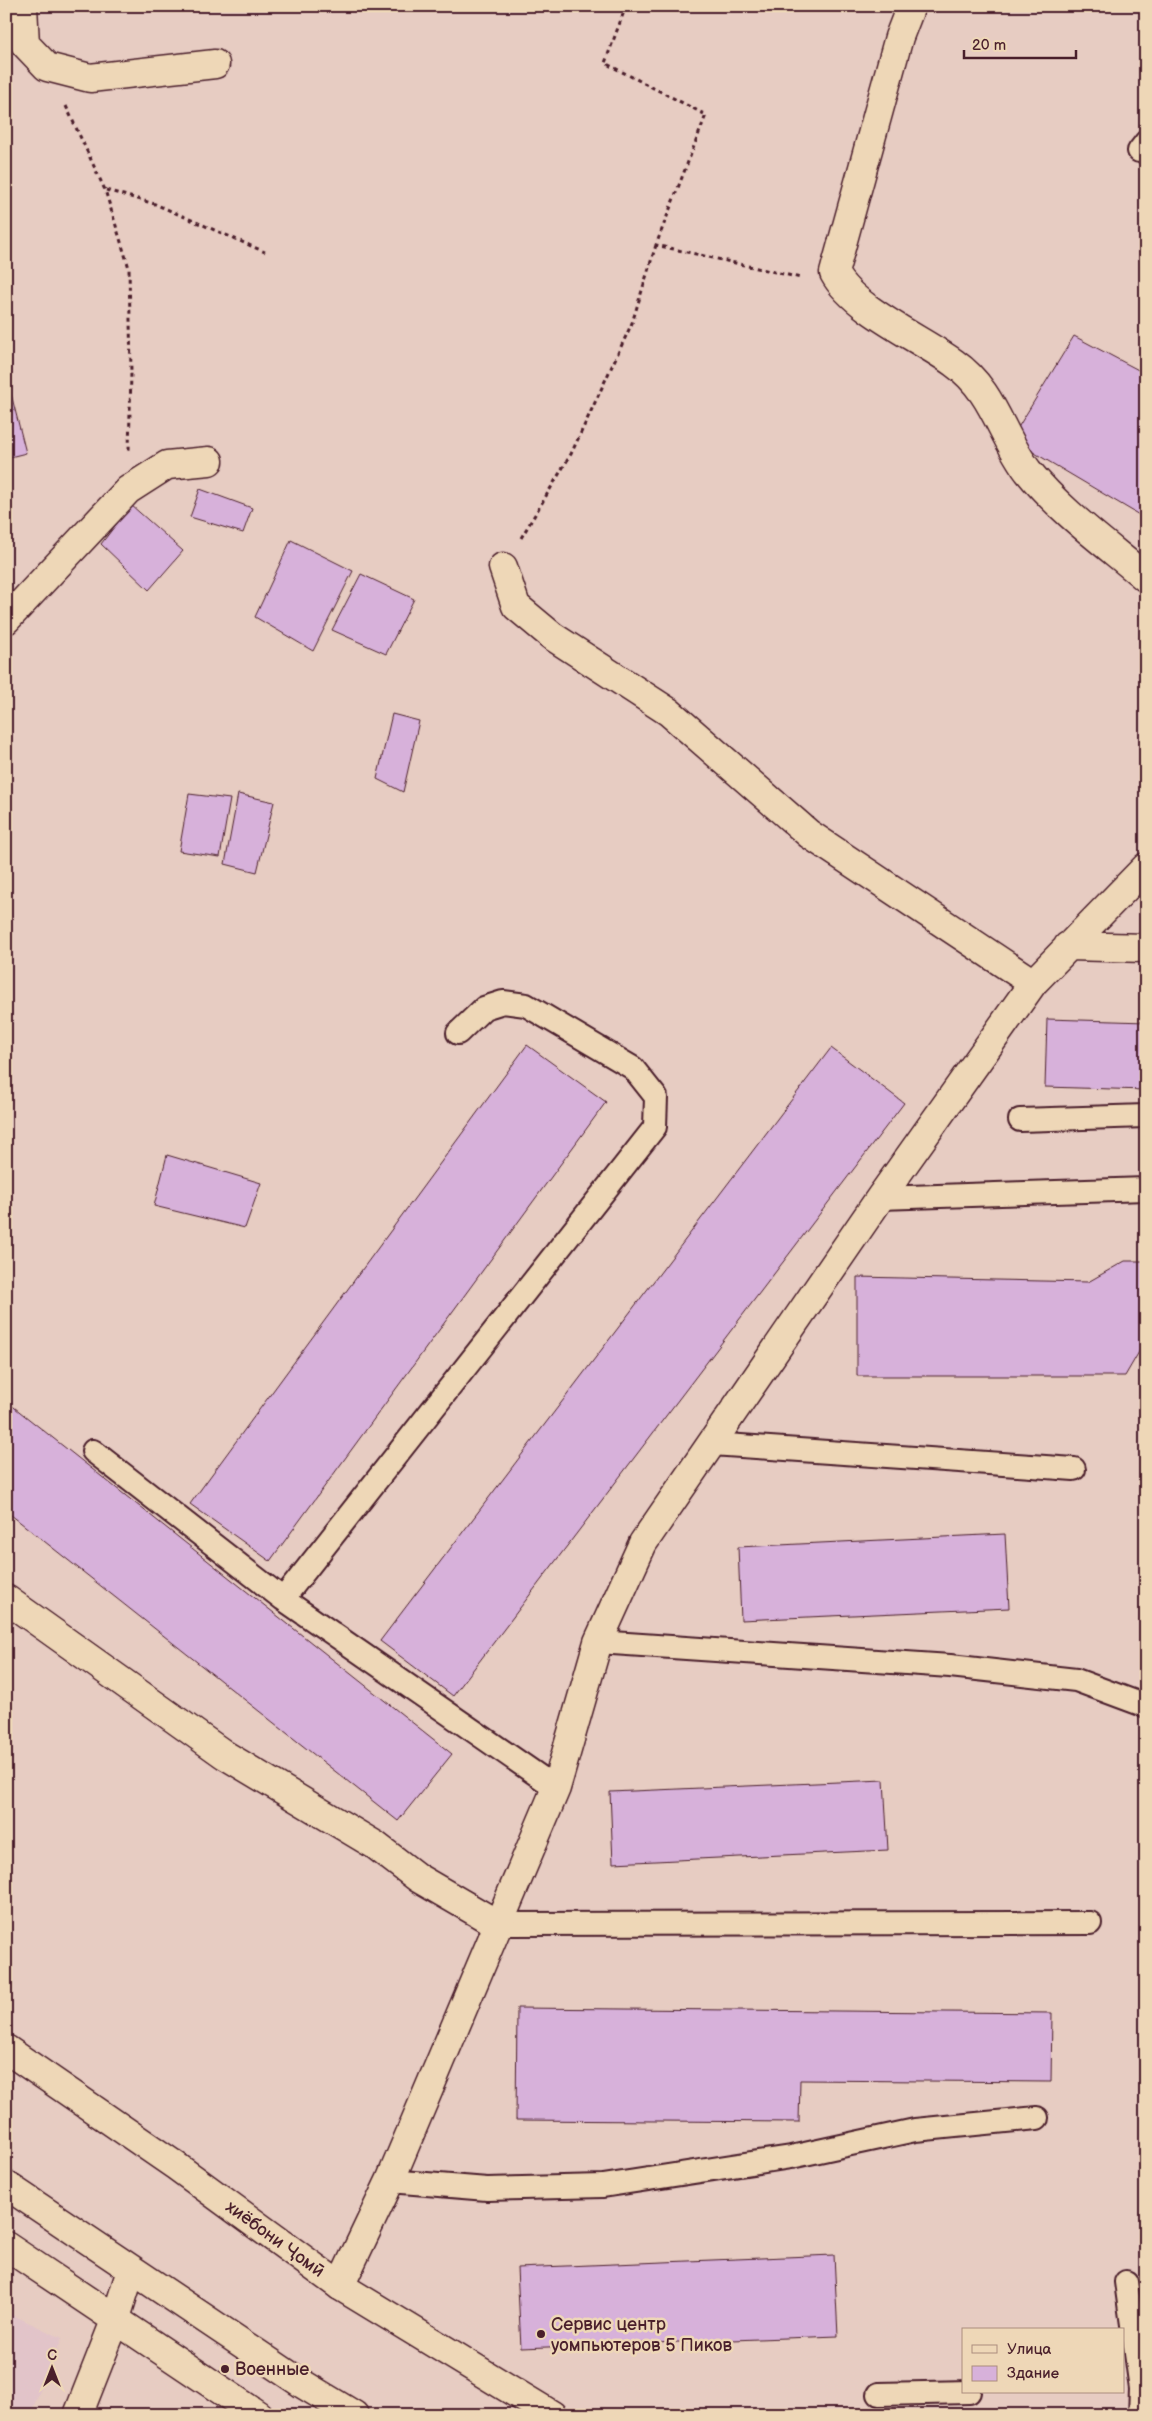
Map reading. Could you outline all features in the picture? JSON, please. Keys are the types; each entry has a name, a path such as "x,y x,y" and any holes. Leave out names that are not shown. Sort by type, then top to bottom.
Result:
{"street":[{"path":"23,6 16,47 47,67 90,78 215,64"},
{"path":"911,6 898,37 834,273 842,288 897,328 954,362 968,374 988,397 1007,437 1027,469 1048,495 1146,578"},
{"path":"6,620 128,490 167,465 209,461"},
{"path":"503,567 516,606 552,636 669,712 809,834 1032,983"},
{"path":"340,2286 390,2181 556,1788 598,1642 643,1543 880,1198 1032,983 1146,867"},
{"path":"1068,946 1146,948"},
{"path":"6,1598 225,1756 375,1845 418,1878 497,1924"},
{"name":"хиёбони Ҷомӣ","path":"6,2050 176,2166 340,2286 552,2415"},
{"path":"6,2185 131,2270 302,2383 354,2415"},
{"path":"6,2246 115,2321 258,2415"},
{"path":"78,2415 115,2321 131,2270"}],"lane":[{"path":"283,1599 654,1127 656,1097 633,1068 526,1005 503,1002 484,1008 458,1033"},
{"path":"1020,1120 1146,1116"},
{"path":"880,1198 1146,1189"},
{"path":"712,1444 1074,1469"},
{"path":"93,1451 283,1599 556,1788"},
{"path":"598,1642 950,1666 1076,1680 1146,1706"},
{"path":"497,1924 1090,1923"},
{"path":"390,2181 487,2189 603,2186 792,2157 915,2130 1037,2118"},
{"path":"1126,2282 1132,2389 1140,2415"},
{"path":"880,2394 962,2392"}],"path":[{"path":"503,567 576,445 632,323 656,245 706,115 605,64 626,6"},
{"path":"47,67 105,190 129,268 131,373 128,490"},
{"path":"105,190 155,204 265,252"},
{"path":"656,245 842,288"}],"shaded area":[{"path":"6,2312 62,2338 30,2415 6,2415"}],"building":[{"path":"1074,336 1146,374 1146,519 1011,439"},
{"path":"6,378 26,453 6,458"},
{"path":"200,489 252,508 243,533 190,517"},
{"path":"131,505 183,551 149,590 101,544"},
{"path":"291,540 353,571 313,651 255,617"},
{"path":"361,574 414,599 386,654 332,630"},
{"path":"392,714 419,721 403,792 377,779"},
{"path":"189,794 230,799 220,857 179,851"},
{"path":"238,794 274,802 257,872 225,864"},
{"path":"1047,1019 1146,1022 1146,1090 1045,1087"},
{"path":"527,1045 606,1102 270,1561 190,1504"},
{"path":"831,1048 904,1103 453,1696 380,1641"},
{"path":"167,1155 261,1183 245,1228 154,1206"},
{"path":"1125,1261 1146,1261 1146,1345 1143,1345 1125,1376 857,1376 857,1277 1088,1282"},
{"path":"10,1404 452,1754 398,1821 6,1511 6,1408"},
{"path":"1005,1534 1009,1608 741,1620 738,1547"},
{"path":"884,1780 888,1850 613,1863 610,1792"},
{"path":"517,2008 1052,2013 1051,2082 800,2080 799,2122 516,2120"},
{"path":"834,2255 838,2336 521,2348 517,2268"}],"place":[{"name":"Сервис центр уомпьютеров 5 Пиков","path":"541,2334"},
{"name":"Военные","path":"225,2369"}]}
